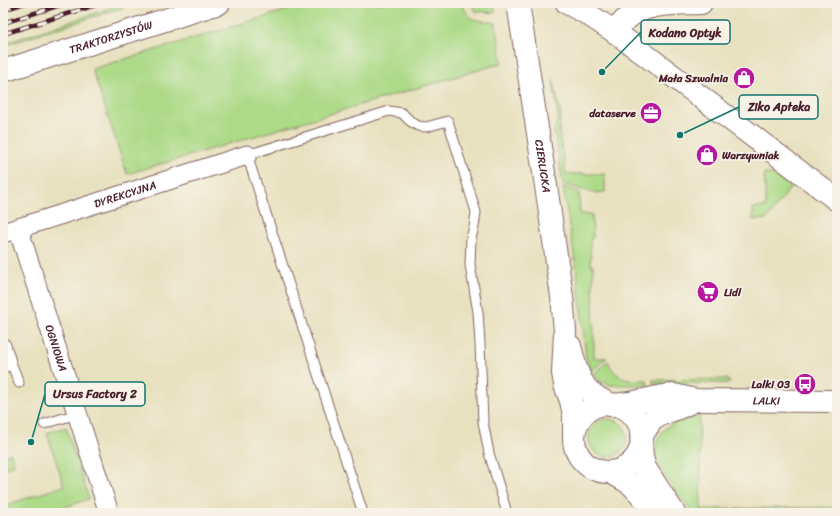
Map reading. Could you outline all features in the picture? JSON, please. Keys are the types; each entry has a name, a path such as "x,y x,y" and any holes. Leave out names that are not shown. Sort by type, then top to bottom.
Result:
{"street":[{"name":"TRAKTORZYSTÓW","path":"3,71 219,3"},
{"name":"CIERLICKA","path":"518,3 562,296 565,330 563,373 565,385 573,409 575,422 574,432"},
{"path":"567,3 586,13 615,32 837,200"},
{"path":"615,32 626,19 633,14 648,8 668,4 701,3"},
{"name":"DYREKCYJNA","path":"11,231 247,155"},
{"name":"OGNIOWA","path":"11,231 78,414 109,513"},
{"name":"CIERLICKA","path":"565,330 577,370 583,384 592,393 612,405"},
{"name":"LALKI","path":"612,405 674,395 696,400 837,400"},
{"name":"LALKI","path":"641,441 652,420 662,414 676,410 696,400"},
{"path":"641,441 639,452 632,462 622,469 610,472 598,471 590,467 578,456 575,448 574,432 579,421 587,412 598,406 612,405 625,409 632,414 639,425 641,441 642,456 645,468 674,513"},
{"path":"610,472 632,485 645,499 662,513"}],"lane":[{"path":"363,513 247,155 389,111 402,113 410,121 422,127 448,121 476,212 471,238 470,265 478,312 483,422 489,453 507,513"},
{"path":"3,342 6,345 19,383"},
{"path":"3,368 12,365"},
{"path":"44,424 78,414"}],"green space":[{"path":"125,3 137,3 3,46 3,44"},
{"path":"310,3 462,3 464,9 472,19 496,23 502,63 127,174 92,69"},
{"path":"471,3 494,3 495,13 475,11"},
{"path":"553,80 561,114 559,132 566,174 605,174 605,192 593,193 563,184 554,130 558,117"},
{"path":"764,174 773,174 791,187 767,219 753,220 753,208 766,207"},
{"path":"563,187 579,192 580,214 592,214 593,238 590,239 591,265 593,265 594,358 607,358 591,371 586,357 577,273"},
{"path":"608,361 615,372 624,378 647,380 648,385 610,385 602,382 593,375"},
{"path":"727,379 730,383 653,384 653,380"},
{"path":"699,416 701,509 837,507 837,513 693,513 663,474 657,460 656,449 659,437 667,427"},
{"path":"604,419 612,419 622,424 626,431 626,445 622,452 612,457 604,457 594,452 592,449 589,442 589,434 594,424 597,422"},
{"path":"66,427 89,499 47,513 3,513 3,506 64,486 47,433"},
{"path":"11,453 14,465 3,469 3,456"}],"railway":[{"path":"3,10 25,3"},
{"path":"3,23 67,3"},
{"path":"3,34 102,3"}],"place":[{"name":"Kodano Optyk","path":"602,72"},
{"name":"Mała Szwalnia","path":"744,78"},
{"name":"dataserve","path":"651,113"},
{"name":"Ziko Apteka","path":"680,135"},
{"name":"Warzywniak","path":"707,155"},
{"name":"Lidl","path":"708,292"},
{"name":"Lalki 03","path":"805,384"},
{"name":"Ursus Factory 2","path":"31,442"}]}
